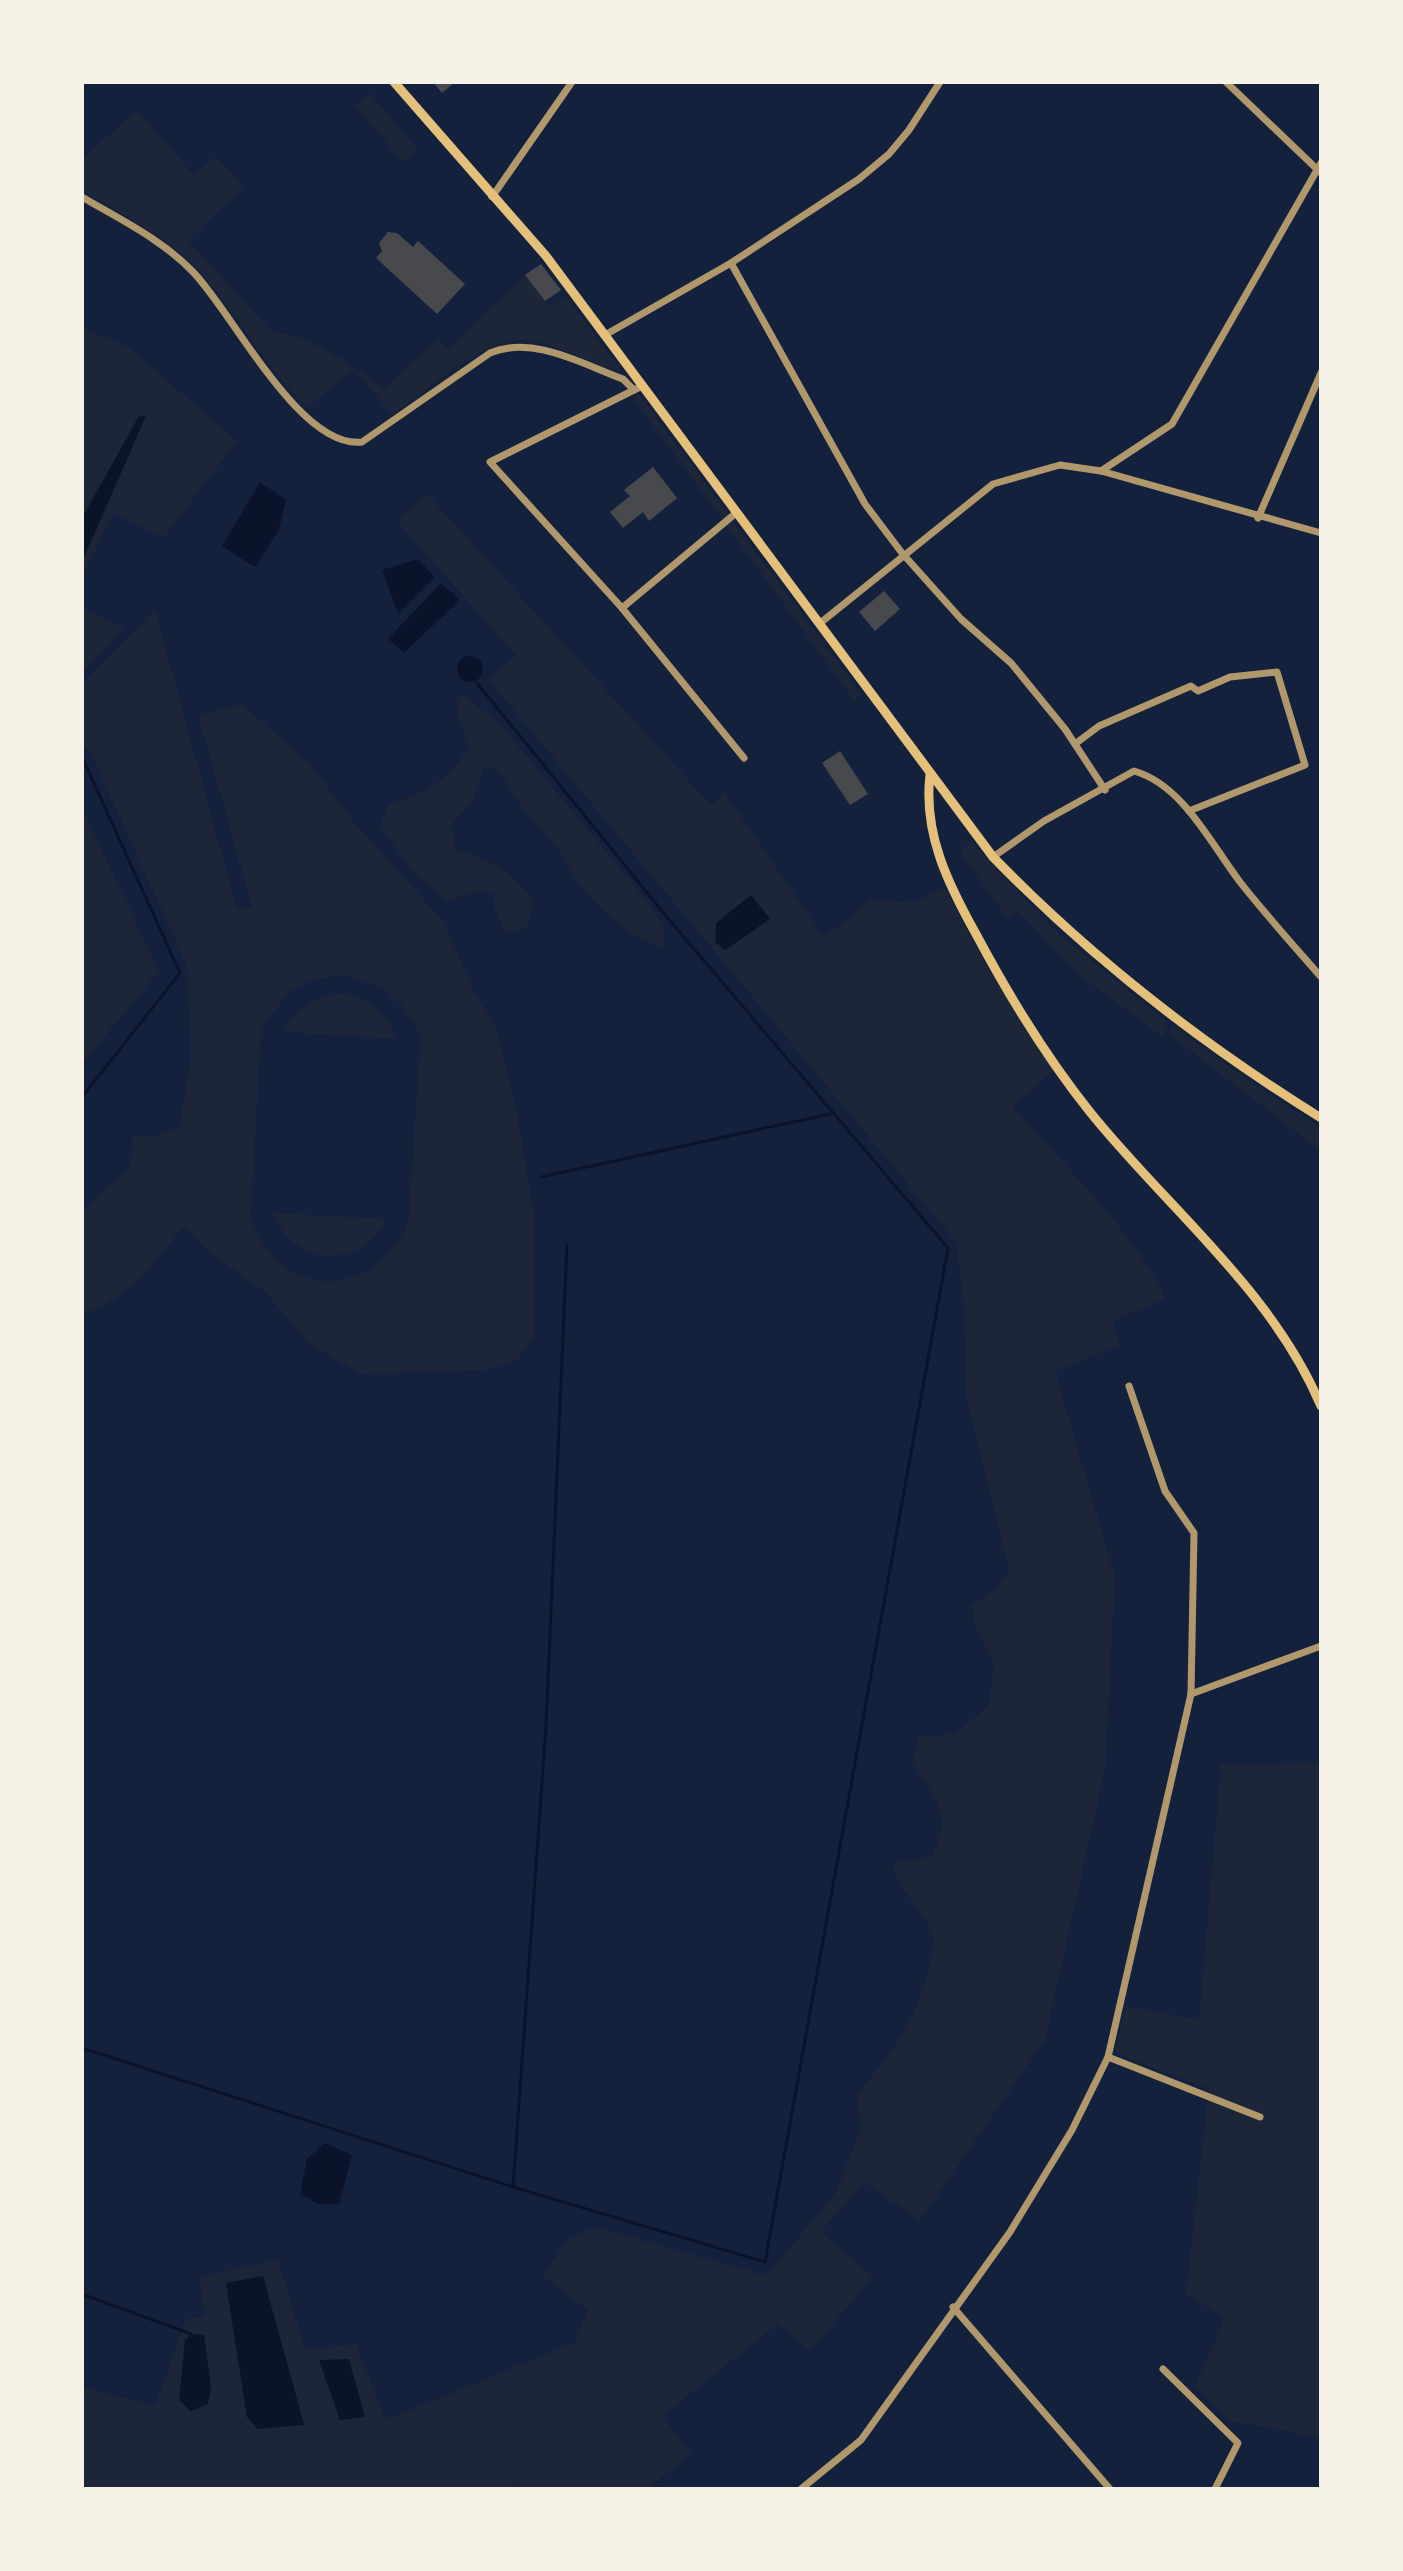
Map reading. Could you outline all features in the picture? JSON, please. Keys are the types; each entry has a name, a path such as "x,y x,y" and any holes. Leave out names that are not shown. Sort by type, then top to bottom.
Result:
{"main road":[{"path":"394,82 546,256 605,335 638,388 736,513 993,857 1060,925 1170,1015 1266,1084 1321,1118"},
{"path":"930,774 928,797 931,824 949,886 1039,1042 1089,1112 1241,1280 1310,1380 1321,1406"}],"street":[{"path":"492,197 572,82"},
{"path":"605,335 731,263 859,179 889,154 940,82"},
{"path":"1101,471 1172,424 1320,168 1226,82"},
{"path":"82,197 159,243 195,274 283,391 328,435 347,444 362,442 490,353 509,345 527,345 623,379 638,388"},
{"path":"731,263 865,504 902,553 961,619 1011,663 1075,744 1105,790"},
{"path":"1258,518 1321,373"},
{"path":"638,388 490,462 622,608 744,758"},
{"path":"819,624 902,553 993,484 1060,465 1101,471 1258,518 1321,533"},
{"path":"622,608 736,513"},
{"path":"1075,744 1099,726 1191,686 1198,691 1230,677 1277,672 1305,765 1189,811"},
{"path":"993,857 1065,810 1134,771 1148,775 1189,811 1241,883 1321,977"},
{"path":"801,2489 861,2440 953,2307 1010,2232 1072,2130 1108,2057 1191,1694 1194,1533 1165,1491 1129,1386"},
{"path":"1191,1694 1321,1646"},
{"path":"1108,2057 1260,2117"},
{"path":"953,2307 1110,2489"},
{"path":"1163,2369 1238,2443 1215,2489"}],"shaded area":[{"path":"370,93 418,150 403,162 355,105"},
{"path":"137,110 194,175 216,156 244,187 188,240 273,333 317,345 384,388 438,339 449,349 525,275 550,307 566,296 624,374 548,345 524,340 508,341 474,357 392,415 354,369 307,408 187,258 144,227 82,191 82,159"},
{"path":"82,327 130,349 237,441 164,537 113,513 82,578"},
{"path":"639,394 729,515 723,520 633,398"},
{"path":"139,416 146,416 82,562 82,518"},
{"path":"260,482 286,500 279,530 255,567 222,546"},
{"path":"427,494 711,805 725,793 823,936 851,918 868,899 913,903 944,887 988,968 1053,1070 1013,1107 1117,1224 1136,1248 1165,1298 1112,1321 1120,1345 1055,1371 1115,1577 1105,1769 1045,2040 920,2220 864,2182 821,2232 873,2277 810,2351 778,2324 662,2416 691,2454 648,2489 522,2489 518,2484 512,2489 82,2489 82,2387 155,2406 186,2319 206,2316 198,2278 278,2259 305,2350 356,2344 386,2420 574,2343 588,2310 542,2276 567,2241 595,2227 767,2276 836,2192 861,2128 857,2095 902,2034 924,1985 933,1940 925,1920 900,1884 892,1864 932,1857 941,1828 939,1807 913,1762 918,1737 955,1734 989,1705 994,1664 974,1624 972,1604 994,1592 1009,1572 966,1393 964,1307 957,1243 489,680 516,655 397,521","holes":["263,2276 304,2424 226,2284"]},
{"path":"732,520 862,695 854,700 726,525"},
{"path":"418,559 435,577 398,614 382,570"},
{"path":"441,583 460,600 404,653 388,639"},
{"path":"82,608 124,628 82,673"},
{"path":"155,609 237,910 252,907 198,715 242,704 312,766 351,819 444,922 473,990 496,1027 518,1118 535,1220 535,1336 516,1361 481,1370 361,1374 311,1345 265,1292 209,1252 184,1226 140,1278 114,1299 82,1314 82,1211 131,1166 132,1136 154,1136 179,1127 191,1056 187,966 90,751 82,746 82,683","holes":["343,975 383,988 404,1008 421,1036 408,1224 392,1250 372,1268 350,1278 326,1281 302,1276 281,1264 263,1244 251,1216 261,1029 289,992 315,979"]},
{"path":"470,656 479,660 483,669 479,678 470,682 461,678 457,669 461,660"},
{"path":"464,695 500,724 652,907 664,930 663,948 634,936 600,908 574,878 558,848 522,808 501,773 485,765 472,802 451,825 456,850 500,868 524,889 534,901 527,927 506,933 495,910 494,892 473,892 447,902 410,868 380,826 388,805 435,784 453,769 469,746 458,716 458,699"},
{"path":"82,809 159,971 82,1064"},
{"path":"971,841 1055,931 1166,1021 1163,1037 1079,975 1018,911 1008,920 960,852"},
{"path":"751,895 770,919 725,950 715,942 716,923"},
{"path":"342,994 361,999 377,1008 389,1022 397,1039 283,1032 307,1004"},
{"path":"1172,1025 1262,1090 1321,1127 1321,1151 1170,1035"},
{"path":"273,1213 387,1219 375,1236 361,1248 327,1256 295,1244"},
{"path":"1321,1763 1321,2437 1230,2421 1194,2387 1225,2318 1186,2294 1209,2089 1115,2053 1125,2006 1199,2020 1221,1764"},
{"path":"325,2143 352,2155 339,2204 318,2204 300,2194 307,2159"},
{"path":"263,2276 304,2425 258,2429 247,2417 226,2283"},
{"path":"191,2334 204,2335 211,2387 208,2404 191,2411 179,2400 185,2340"},
{"path":"349,2359 365,2417 340,2420 319,2360"}],"building":[{"path":"433,82 455,82 442,93"},
{"path":"388,232 397,233 413,247 418,241 465,284 437,314 376,258 382,251 379,243"},
{"path":"541,264 561,290 545,301 525,275"},
{"path":"653,467 677,498 649,521 643,512 623,528 610,512 630,496 624,490"},
{"path":"884,591 900,609 875,631 859,612"},
{"path":"840,751 868,794 850,805 822,763"}],"waterway":[{"path":"82,2048 513,2187 765,2262 948,1248 666,916 477,683"},
{"path":"82,757 180,973 82,1097"},
{"path":"541,1177 830,1114"},
{"path":"513,2187 546,1727 567,1245"},
{"path":"82,2294 191,2334"}]}
